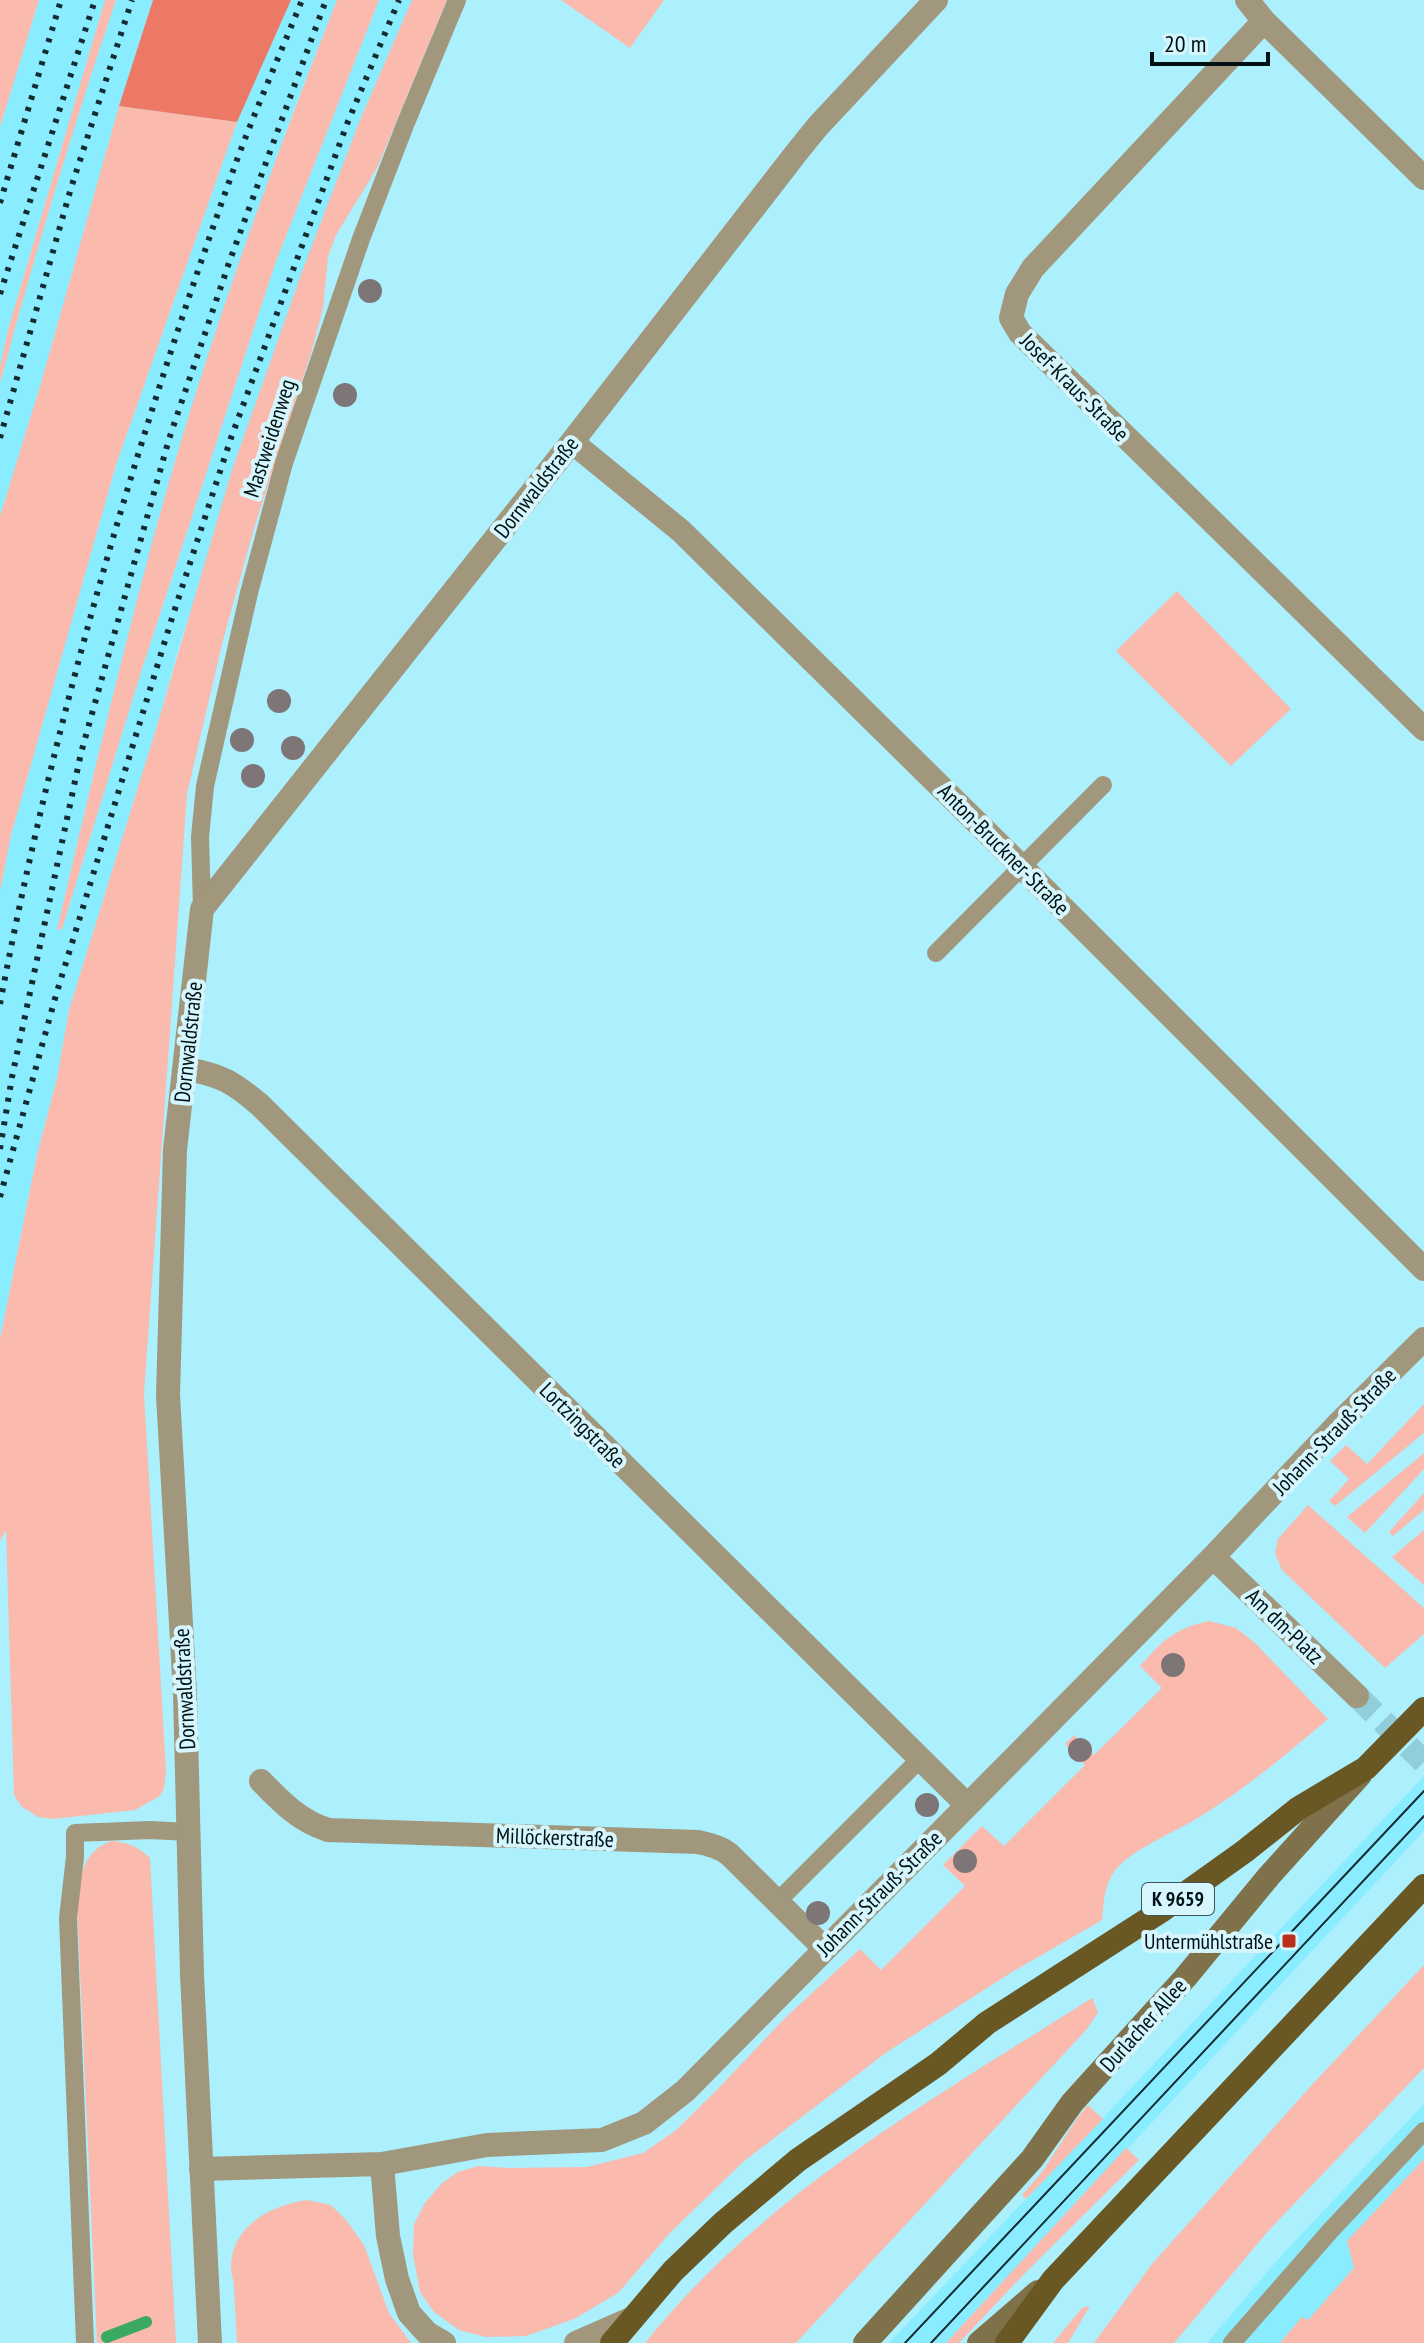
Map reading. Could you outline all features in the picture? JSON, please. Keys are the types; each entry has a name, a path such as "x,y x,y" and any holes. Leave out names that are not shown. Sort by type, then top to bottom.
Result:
{"main road":[{"name":"Durlacher Allee","path":"865,2343 1032,2159 1072,2103 1185,1978 1269,1876 1424,1709"},
{"name":"K 9659","path":"612,2343 673,2271 723,2223 798,2160 938,2064 987,2023 1161,1911 1299,1808 1366,1768"},
{"path":"979,2343 1053,2280 1424,1886"},
{"path":"1007,2343 1053,2280"}],"street":[{"name":"Dornwaldstraße","path":"210,2343 192,1974 185,1694 168,1395 175,1150 202,909 811,135 936,0"},
{"path":"1247,0 1264,21 1424,178"},
{"name":"Josef-Kraus-Straße","path":"1264,21 1033,268 1017,294 1011,318 1020,333 1153,466 1424,729"},
{"name":"Anton-Bruckner-Straße","path":"572,442 681,531 1424,1269"},
{"name":"Lortzingstraße","path":"186,1069 213,1074 233,1084 260,1105 967,1805"},
{"name":"Johann-Strauß-Straße","path":"201,2169 382,2164 487,2145 602,2140 644,2123 685,2091 1424,1339"},
{"name":"Am dm-Platz","path":"1213,1557 1357,1696"},
{"name":"Millöckerstraße","path":"261,1781 294,1813 328,1830 698,1842 712,1845 730,1855 824,1948"},
{"path":"382,2164 388,2236 397,2279 409,2313 427,2333 444,2343"},
{"path":"576,2343 633,2318"}],"lane":[{"name":"Mastweidenweg","path":"202,909 200,837 205,786 249,593 284,463 361,239 457,0"},
{"path":"936,953 1103,785"},
{"path":"777,1902 920,1759"},
{"path":"85,2343 68,1918 75,1833 189,1832"},
{"path":"1232,2343 1331,2230 1424,2131"}],"shaded area":[{"path":"0,0 39,0 0,127"},
{"path":"39,0 105,0 8,330 0,367 0,127"},
{"path":"105,0 116,0 55,191 0,383 8,330"},
{"path":"116,0 153,0 119,106 0,516 0,383 85,90"},
{"path":"153,0 291,0 237,122 119,106"},
{"path":"291,0 337,0 297,101 199,385 153,541 57,930 62,929 141,672 275,264 379,0 412,0 360,120 181,639 69,1010 0,1339 0,891 11,835 116,465 237,122"},
{"path":"337,0 379,0 275,264 141,672 62,929 57,930 115,687 171,474 237,268"},
{"path":"412,0 447,0 377,168 336,235 328,257 323,308 312,350 255,525 223,640 187,794 144,1393 166,1771 164,1788 160,1796 135,1810 53,1819 38,1817 21,1806 14,1795 6,1530 0,1541 0,1339 37,1155 57,1078 69,1010 232,470 360,120"},
{"path":"561,0 664,0 630,48"},
{"path":"119,106 237,122 116,465 11,835 0,891 0,516"},
{"path":"1177,591 1291,709 1231,766 1116,651"},
{"path":"1424,1404 1424,1433 1335,1506 1329,1501 1349,1479 1330,1461 1346,1445 1367,1464"},
{"path":"1424,1453 1424,1469 1365,1533 1347,1517"},
{"path":"1424,1493 1424,1510 1393,1536 1389,1532"},
{"path":"1308,1505 1424,1608 1424,1634 1385,1668 1282,1570 1275,1553 1278,1539"},
{"path":"1424,1530 1424,1585 1392,1557"},
{"path":"1209,1621 1236,1628 1255,1643 1328,1719 1234,1794 1145,1847 1117,1868 1105,1893 1102,1920 1012,1972 887,2052 744,2161 670,2233 618,2293 574,2319 526,2336 486,2337 459,2330 434,2312 420,2292 413,2254 414,2224 425,2203 442,2183 458,2172 478,2166 587,2167 643,2153 675,2131 785,2018 860,1949 881,1970 965,1886 943,1865 982,1826 1004,1846 1085,1765 1065,1744 1074,1735 1094,1755 1162,1688 1140,1666 1170,1637 1187,1627"},
{"path":"1424,1776 1424,1831 946,2343 889,2343 1102,2119"},
{"path":"111,1841 132,1845 150,1858 176,2343 97,2343 77,1905 88,1859 93,1852"},
{"path":"1424,1965 1424,2068 1270,2229 1174,2343 1094,2343 1152,2264"},
{"path":"1092,1998 1098,2012 1087,2029 796,2343 645,2343 692,2289 797,2194 912,2112"},
{"path":"1424,2104 1424,2343 1207,2343 1281,2256"},
{"path":"1088,2105 1103,2119 1026,2199 1022,2195 1042,2172"},
{"path":"1126,2148 1139,2160 959,2343 946,2343"},
{"path":"1424,2159 1424,2343 1280,2343 1302,2317 1308,2320 1354,2268 1347,2241"},
{"path":"307,2200 331,2205 347,2221 364,2245 389,2313 411,2343 237,2343 231,2268 238,2240 246,2229 267,2213"},
{"path":"1090,2306 1068,2343 1053,2343 1082,2308"}],"waterway":[{"path":"107,2337 146,2322"}],"tunnel":[{"path":"1357,1696 1424,1762"}],"tram line":[{"path":"905,2343 1424,1791"},
{"path":"931,2343 1424,1816"}],"railway":[{"path":"0,203 61,0"},
{"path":"0,294 95,0"},
{"path":"0,438 71,188 132,0"},
{"path":"0,1004 46,789 133,470 238,157 302,0"},
{"path":"0,1149 12,1077 81,753 169,439 230,260 326,0"},
{"path":"0,1197 56,995 231,438 347,124 399,0"}],"place":[{"name":"Untermühlstraße","path":"1289,1941"}]}
